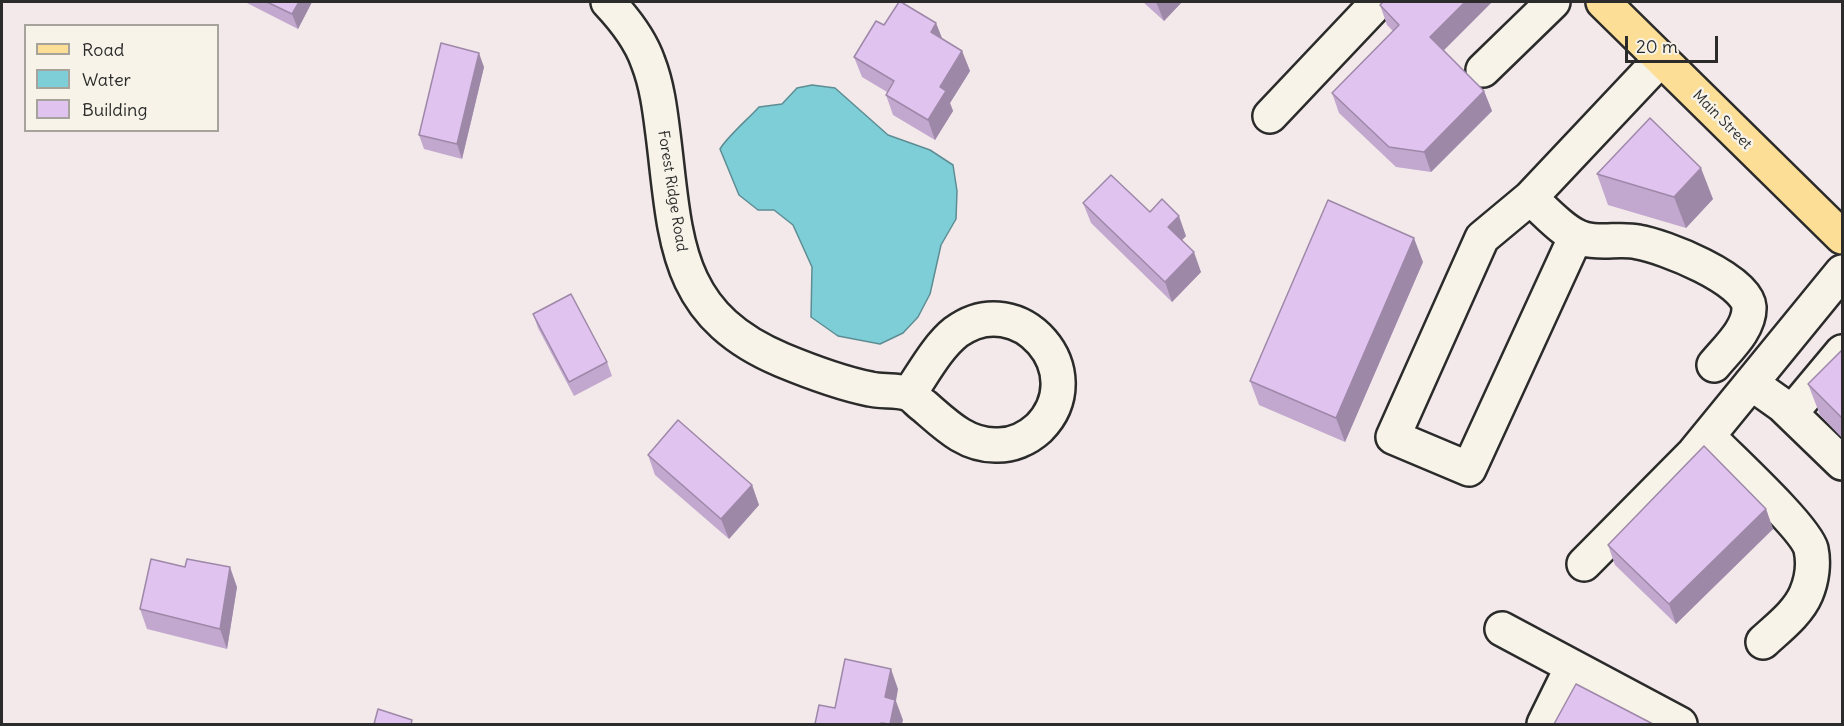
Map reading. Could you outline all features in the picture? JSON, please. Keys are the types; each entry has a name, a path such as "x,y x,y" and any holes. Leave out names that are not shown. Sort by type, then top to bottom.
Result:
{"main road":[{"name":"Main Street","path":"1603,2 1842,237"}],"street":[{"name":"Forest Ridge Road","path":"608,2 641,45 656,85 678,238 687,273 702,302 742,338 778,358 855,386 909,394"},
{"path":"1270,116 1378,2"},
{"path":"1483,70 1553,2"},
{"path":"1576,236 1469,469 1393,437 1482,238 1530,198 1660,59"},
{"path":"1530,198 1576,236 1590,241 1637,241 1660,247 1706,268 1736,287 1748,302 1748,316 1739,334 1714,365"},
{"path":"1584,564 1708,436 1842,272"},
{"path":"994,319 1021,325 1043,341 1053,359 1058,380 1057,394 1045,421 1023,439 995,446 980,444 954,433 909,394 955,333 967,325 994,319"},
{"path":"1791,413 1842,352"},
{"path":"1751,383 1791,413 1842,463"},
{"path":"1708,436 1797,526 1810,548 1811,580 1805,595 1797,609 1763,642"},
{"path":"1502,629 1680,724"},
{"path":"1544,724 1572,667"}],"water":[{"path":"812,85 835,88 888,135 930,150 953,165 957,191 956,219 941,245 930,294 918,317 903,333 880,344 838,336 811,317 812,267 793,225 774,210 758,210 739,195 720,149 759,107 782,104 797,88"}],"building":[{"path":"267,2 299,2 292,14"},
{"path":"899,2 936,23 931,32 962,51 940,87 946,91 928,120 886,95 894,81 854,57 876,21 884,25"},
{"path":"1383,2 1465,2 1430,37 1484,91 1424,152 1389,147 1332,93 1399,25 1380,5"},
{"path":"441,43 479,53 457,144 419,135"},
{"path":"1650,118 1701,168 1674,197 1597,174"},
{"path":"1111,175 1150,212 1162,199 1179,216 1168,227 1194,252 1165,282 1083,203"},
{"path":"1328,200 1414,238 1336,418 1250,381"},
{"path":"571,294 607,362 569,382 533,314"},
{"path":"1842,350 1842,418 1808,384"},
{"path":"678,420 752,485 721,519 648,455"},
{"path":"1704,446 1766,509 1669,604 1608,545"},
{"path":"151,559 185,567 187,559 230,567 220,629 140,609"},
{"path":"845,659 891,669 885,697 895,700 890,724 815,724 819,705 835,708"},
{"path":"1576,684 1653,724 1554,724"},
{"path":"378,709 412,720 411,724 374,724"}]}
